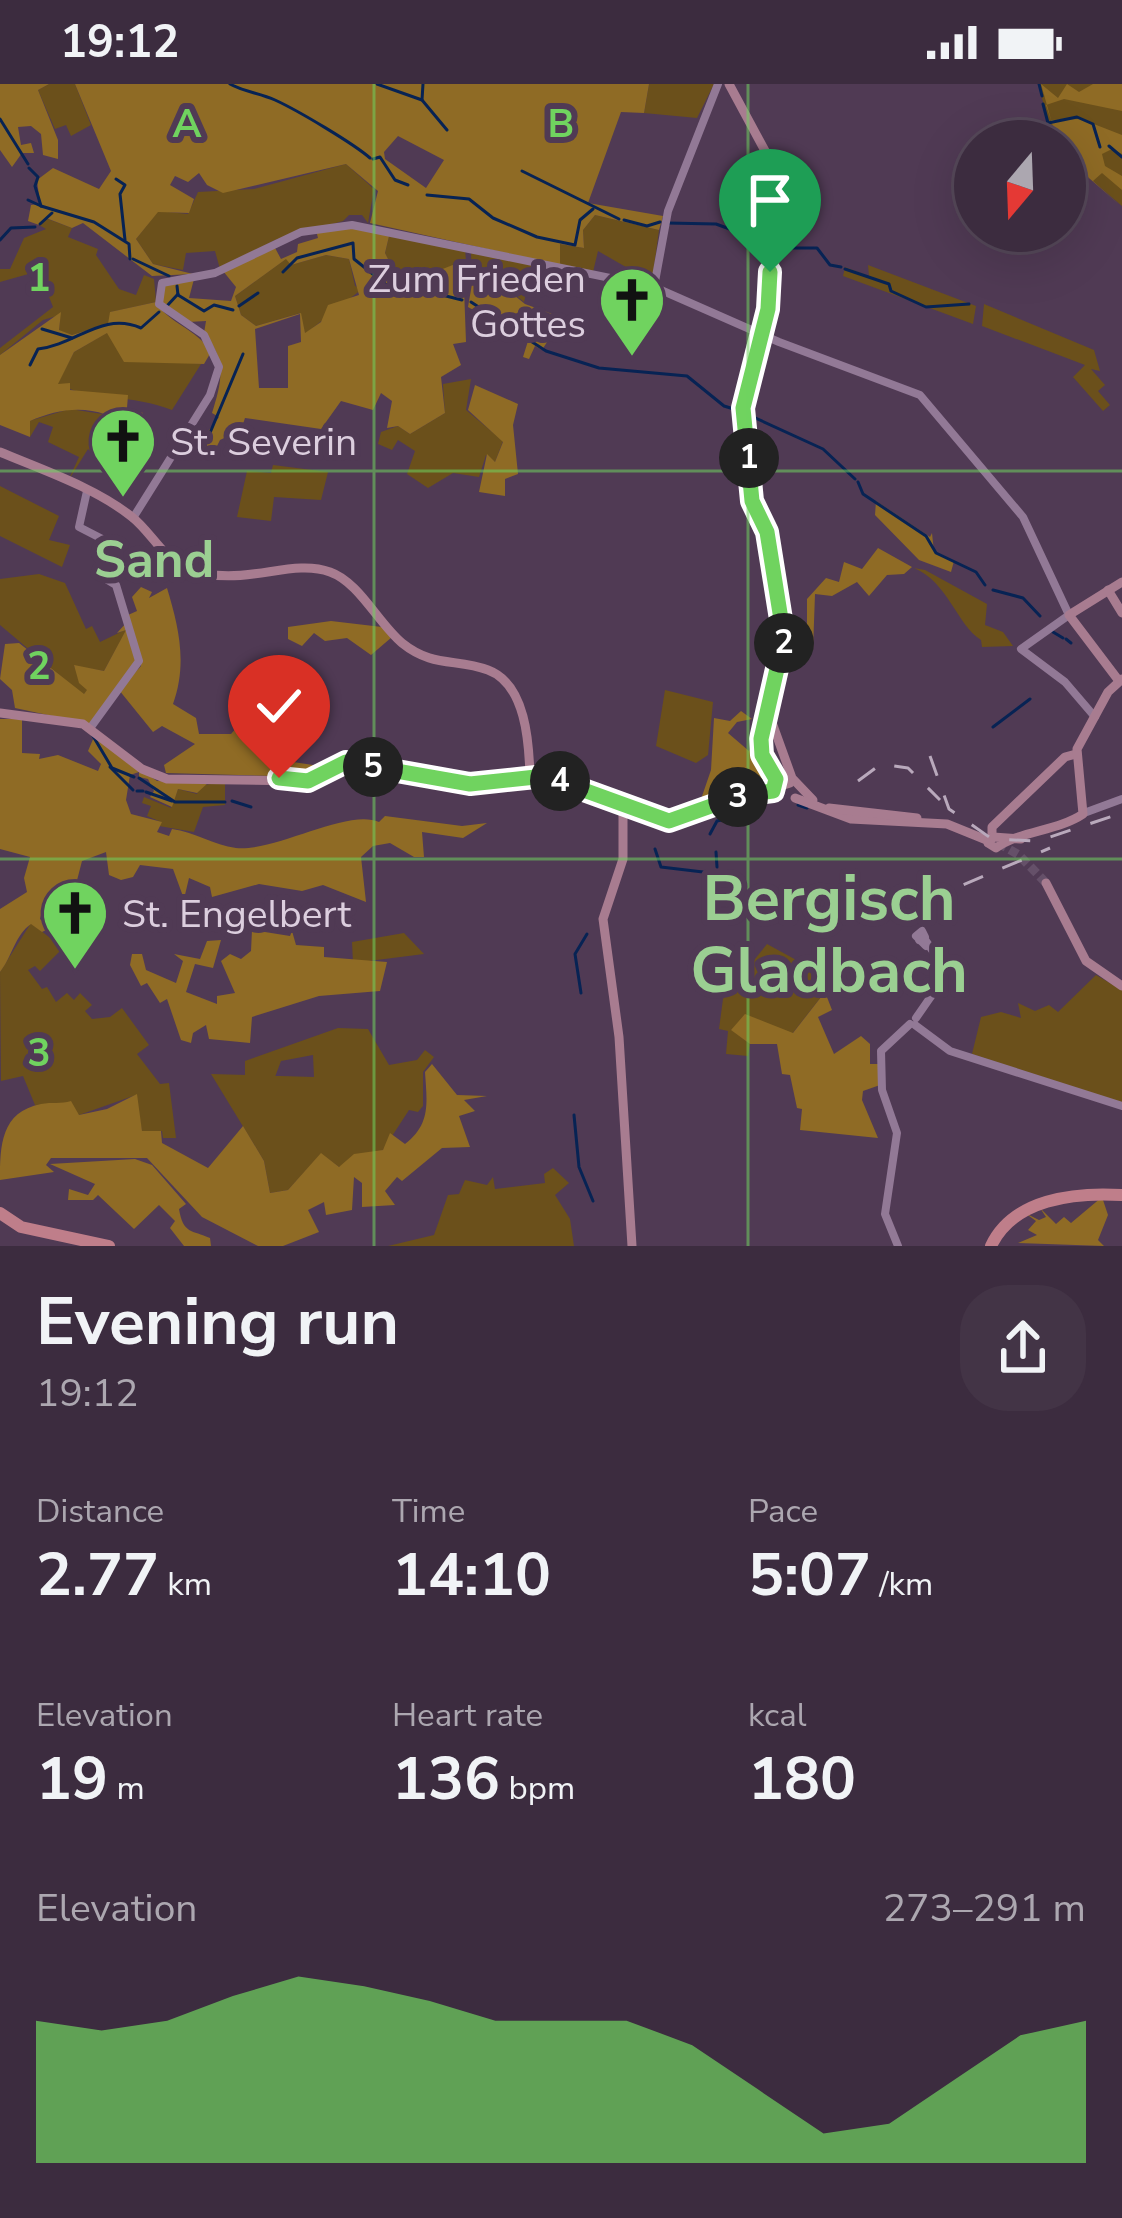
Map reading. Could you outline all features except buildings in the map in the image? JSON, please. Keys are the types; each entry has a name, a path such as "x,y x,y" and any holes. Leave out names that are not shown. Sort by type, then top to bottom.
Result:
{"main road":[{"path":"729,84 782,187 784,226 770,272 763,334 743,411 752,501 765,526 788,644 772,730"},
{"path":"0,452 122,511 171,559 198,572 248,578 330,572 410,649 455,667 492,672 518,704 530,776"},
{"path":"779,681 761,749 774,776 788,791 865,822 905,820 950,825 994,840 1021,839 1084,813 1076,754 1120,681 1066,611 1080,608 1122,581"},
{"path":"1108,590 1122,613"},
{"path":"771,703 772,730 789,768 788,791"},
{"path":"0,712 37,714 91,727 142,770 167,779 306,781 346,766 470,784 549,777 669,821 738,797 788,791"},
{"path":"973,830 999,820 1065,757 1076,754"},
{"path":"623,804 623,859 603,917 632,1246"},
{"path":"819,805 846,814 889,818"},
{"path":"905,820 973,830 994,840"},
{"path":"994,840 999,820"},
{"path":"1046,883 1086,961 1122,986"},
{"path":"598,999 612,999"},
{"path":"991,1246 1004,1222 1022,1211 1077,1196 1122,1195"},
{"path":"0,1213 21,1228 110,1246"}],"street":[{"path":"654,287 665,219 718,84"},
{"path":"133,518 210,395 219,367 203,335 159,304 162,283 215,273 302,232 352,225 654,287 920,395 1023,517 1066,611 1021,647 1059,677 1095,717"},
{"path":"87,491 79,526 112,544 100,576 116,585 139,661 91,727"},
{"path":"1084,813 1122,800"},
{"path":"898,1246 885,1214 897,1130 882,1090 880,1051 914,1022 941,982 932,950 922,939"},
{"path":"914,1022 950,1051 1122,1106"}],"shaded area":[{"path":"0,84 49,84 38,90 58,140 58,159 43,155 41,134 31,126 18,127 21,145 31,143 34,153 22,153 12,167 0,150"},
{"path":"49,84 75,84 91,125 71,136 66,125 55,129 38,90"},
{"path":"75,84 649,84 644,113 621,112 588,203 663,216 659,230 595,215 583,230 584,248 560,244 560,265 370,223 378,191 346,164 223,193 207,185 199,173 188,182 175,176 170,185 194,199 189,213 158,212 136,239 153,264 193,274 152,276 83,223 72,228 46,218 39,225 28,221 31,205 40,204 37,180 53,168 99,189 111,171","holes":["398,136 444,160 426,188 385,159 384,152"]},
{"path":"649,84 714,84 697,118 644,113"},
{"path":"1038,84 1122,84 1122,206 1086,175 1086,120 1048,120"},
{"path":"1041,84 1058,98 1067,84 1079,92 1093,84 1122,84 1122,111 1064,99 1047,105"},
{"path":"1086,121 1122,135 1122,154 1112,149 1102,154 1105,166 1122,176 1122,190 1102,173 1093,181 1122,207 1086,175"},
{"path":"346,164 374,189 368,223 362,215 349,215 343,221 275,240 220,269 215,251 186,253 183,270 153,264 136,239 158,211 188,214 198,192 254,189"},
{"path":"595,215 659,230 652,282 598,251 593,272 560,265 560,244 584,248 583,230"},
{"path":"45,218 72,228 68,237 98,249 96,255 119,289 136,295 144,275 154,279 156,302 111,312 109,324 72,335 59,331 60,315 43,320 0,355 0,348 53,307 39,271 0,282 0,269 10,269 24,238 46,229 39,225"},
{"path":"341,227 390,232 385,253 394,271 440,270 463,261 466,342 453,344 461,365 441,377 445,413 410,434 398,426 387,428 392,401 381,393 373,410 341,401 321,429 245,418 241,430 220,440 214,452 194,450 219,417 212,413 219,362 204,333 206,321 188,322 162,305 164,284 194,279 189,298 231,301 236,287 223,271 274,246 281,259 297,252 298,244 318,238 316,230","holes":["326,255 349,259 359,295 328,305 321,322 305,333 301,313 256,326 241,315 235,296 286,259 291,265","300,314 301,342 288,346 288,388 259,388 255,329"]},
{"path":"390,232 465,249 468,285 440,270 394,271 385,253"},
{"path":"471,252 533,262 524,302 495,279 472,284"},
{"path":"326,255 349,259 355,286 362,289 305,334 300,313 256,326 241,315 235,296 287,258 291,265"},
{"path":"868,265 976,306 973,324 843,276 845,267 869,276"},
{"path":"494,279 525,304 577,323 569,337 549,339 542,350 535,346 529,359 523,357 528,341 468,307 472,284"},
{"path":"156,302 205,344 211,352 204,364 124,362 107,333 74,352 58,384 70,383 70,390 128,395 127,408 143,413 140,428 130,430 107,415 82,410 30,421 30,437 0,425 0,355 61,312 59,330 72,335 108,324 110,312"},
{"path":"984,304 1094,350 1100,371 1091,369 1105,385 1098,391 1110,405 1103,411 1073,377 1085,365 982,326"},
{"path":"108,332 157,359 201,364 172,410 57,384 74,352"},
{"path":"471,379 466,410 503,441 495,462 486,455 479,477 453,473 428,488 407,474 415,451 398,440 392,450 378,444 381,432 398,426 410,434 445,413 443,384"},
{"path":"475,385 518,404 513,425 518,474 505,479 505,496 479,492 487,454 495,462 503,442 468,410"},
{"path":"70,409 115,416 129,430 140,428 146,451 112,474 88,449 68,481 79,457 48,442 53,427 39,422 30,437 29,421"},
{"path":"273,465 328,472 321,500 274,497 271,521 237,517 247,471 271,473"},
{"path":"0,486 59,516 49,540 70,545 62,567 0,536"},
{"path":"876,501 930,537 932,533 934,552 954,561 951,572 919,560 875,515"},
{"path":"878,548 912,567 904,574 887,575 869,596 857,582 832,596 815,594 813,650 800,667 791,640 807,639 807,599 826,578 839,582 844,562 862,569"},
{"path":"914,568 987,604 985,625 1003,632 1013,646 982,647 944,593"},
{"path":"39,574 65,583 86,629 92,626 100,642 127,629 104,671 74,666 88,690 83,695 0,625 0,579"},
{"path":"141,587 152,592 149,598 167,588 181,659 173,704 196,718 199,734 231,734 244,719 285,749 280,760 313,765 314,777 166,773 164,765 195,744 162,726 153,732 119,690 141,666 128,615 137,611 132,597"},
{"path":"331,621 382,627 392,637 371,655 347,638 325,641 314,633 302,646 288,639 288,627"},
{"path":"127,622 137,661 90,724 15,708 12,690 0,679 5,644 19,643 84,694 87,690 79,683 74,665 104,671 126,630 117,633"},
{"path":"665,690 713,702 708,755 696,763 656,746"},
{"path":"741,711 752,719 737,722 728,733 749,751 760,725 756,759 773,782 768,788 699,805 711,770 714,718 730,721"},
{"path":"0,719 22,719 22,753 40,754 39,759 58,755 98,771 101,764 88,751 94,737 157,781 209,782 197,793 178,789 172,807 150,797 154,791 139,772 130,775 126,800 131,814 162,822 157,832 169,836 172,829 236,848 271,844 349,821 379,822 385,816 462,826 487,823 463,838 422,832 424,857 414,857 390,843 373,846 361,857 366,902 323,885 302,891 259,884 212,897 210,887 189,878 184,899 173,869 140,865 133,877 121,880 109,875 106,852 82,861 74,892 85,913 67,928 46,898 40,919 50,928 42,932 31,924 0,972 0,909 27,892 24,878 30,857 0,849"},
{"path":"225,781 225,805 203,807 194,832 159,826 161,822 147,816 151,806 142,803 144,797 171,808 178,789 197,794 200,786"},
{"path":"31,923 63,948 40,971 35,966 28,970 42,989 47,987 56,1002 67,993 74,1000 80,993 92,1005 85,1011 92,1019 110,1017 122,1008 149,1045 137,1054 160,1084 169,1083 176,1138 163,1138 162,1131 142,1132 136,1095 79,1115 64,1104 35,1105 23,1076 1,1081 0,972"},
{"path":"252,930 290,936 292,931 296,945 324,947 324,957 387,962 380,991 319,996 252,1017 250,1043 209,1039 206,1025 193,1033 191,1043 181,1040 167,999 160,1003 147,983 141,986 130,965 132,954 142,954 146,970 176,983 183,961 174,954 200,959 207,941 221,940 213,968 195,964 186,992 217,1004 217,996 235,993 221,961 230,954 241,959 251,951"},
{"path":"404,933 424,954 353,963 352,942"},
{"path":"767,944 798,961 827,967 828,988 792,1034 731,1029 750,1044 748,1056 726,1054 728,1031 719,1029 723,999"},
{"path":"1096,975 1122,990 1122,1103 972,1054 981,1017 1001,1012 1021,1018 1018,1003 1035,1011 1049,1005 1058,1012"},
{"path":"825,992 832,1010 818,1017 834,1054 861,1036 870,1044 870,1064 878,1064 880,1085 863,1091 862,1100 878,1138 800,1130 802,1109 797,1108 790,1075 782,1074 777,1044 750,1044 731,1030 745,1014 793,1033"},
{"path":"338,1028 368,1029 389,1065 417,1060 425,1050 434,1057 423,1072 423,1106 418,1112 409,1110 383,1150 339,1167 321,1154 288,1190 270,1193 264,1161 211,1074 245,1075 245,1061","holes":["313,1055 314,1077 275,1076 281,1061"]},
{"path":"432,1064 457,1095 487,1096 464,1100 475,1111 459,1116 470,1147 442,1148 402,1181 397,1177 385,1191 395,1205 362,1207 362,1183 354,1177 352,1210 326,1215 324,1202 308,1210 319,1232 283,1246 258,1246 202,1217 147,1158 51,1158 46,1165 54,1172 0,1180 2,1143 18,1114 41,1104 71,1101 79,1115 107,1109 137,1094 142,1131 161,1131 162,1143 208,1168 243,1126 264,1161 270,1193 288,1190 321,1153 339,1167 354,1154 383,1150 390,1133 405,1144 423,1121 425,1072"},
{"path":"135,1159 152,1165 186,1204 179,1209 186,1227 210,1238 211,1246 184,1246 170,1228 175,1221 159,1205 134,1229 98,1195 93,1200 68,1200 69,1189 88,1195 95,1184 50,1164"},
{"path":"553,1168 569,1183 555,1195 570,1219 574,1246 388,1246 434,1235 448,1195 459,1194 465,1180 487,1185 493,1177 495,1189 545,1183 544,1174"},
{"path":"1102,1197 1108,1215 1098,1240 1104,1246 1018,1243 1037,1235 1028,1230 1036,1221 1025,1213 1039,1220 1046,1217 1040,1208 1056,1224 1064,1217 1071,1223"}],"waterway":[{"path":"230,84 285,105 370,158"},
{"path":"377,84 422,100 447,130"},
{"path":"422,100 423,84"},
{"path":"1039,84 1042,96"},
{"path":"1043,104 1048,123 1077,117 1093,124 1100,147"},
{"path":"0,119 28,164"},
{"path":"1109,146 1122,157"},
{"path":"373,159 380,157 395,180 408,185"},
{"path":"29,168 38,177 35,186 41,206 94,222 129,244 130,259"},
{"path":"522,171 619,219"},
{"path":"116,179 125,185 120,194 125,240"},
{"path":"427,195 469,199 493,218 537,237 575,245 580,220 593,209"},
{"path":"28,200 41,206"},
{"path":"40,224 52,213"},
{"path":"624,220 647,226 660,222"},
{"path":"667,223 716,224 776,246"},
{"path":"0,240 11,228 35,227"},
{"path":"283,272 297,258 353,243 354,259 394,291 432,285 442,295 462,300"},
{"path":"783,248 817,248 830,265 841,267"},
{"path":"133,259 169,276"},
{"path":"845,269 889,284 891,291 926,307 969,304"},
{"path":"177,286 178,295 204,311 214,305 233,310"},
{"path":"239,306 258,293"},
{"path":"166,307 178,294"},
{"path":"471,302 546,351 599,368 687,376 724,406 737,410"},
{"path":"30,365 38,349 101,326 141,328 159,312"},
{"path":"42,329 72,338"},
{"path":"207,440 243,354"},
{"path":"751,416 823,449 855,479"},
{"path":"858,482 863,494 926,536 936,553 976,572 985,585"},
{"path":"993,590 1023,598 1040,616"},
{"path":"1053,632 1063,638"},
{"path":"1066,639 1071,643"},
{"path":"993,727 1030,699"},
{"path":"93,736 112,768 134,777"},
{"path":"110,767 133,790"},
{"path":"139,778 175,802 225,802"},
{"path":"137,791 143,791"},
{"path":"146,792 172,801"},
{"path":"232,801 251,807"},
{"path":"798,805 807,808"},
{"path":"710,834 717,821 726,819"},
{"path":"655,849 661,867 703,872"},
{"path":"716,852 717,867"},
{"path":"581,993 575,954 587,934"},
{"path":"574,1115 579,1167 593,1201"}],"tunnel":[{"path":"998,843 1019,855 1046,883"}],"railway":[{"path":"930,756 949,809 992,839 1038,841 1122,813"},
{"path":"858,781 881,764 908,768 940,800"},
{"path":"925,901 1050,848"}],"place":[{"name":"Zum Frieden Gottes","path":"632,359"},
{"name":"St. Severin","path":"123,500"},
{"name":"St. Engelbert","path":"75,972"}],"district":[{"name":"Sand","path":"154,559"},
{"name":"Bergisch Gladbach","path":"829,934"}],"route":[{"path":"279,778 308,781 346,762 470,784 545,776 669,821 687,819 742,795 773,791 776,779 762,755 761,739 784,638 767,532 752,501 743,411 768,309 770,272"}]}
